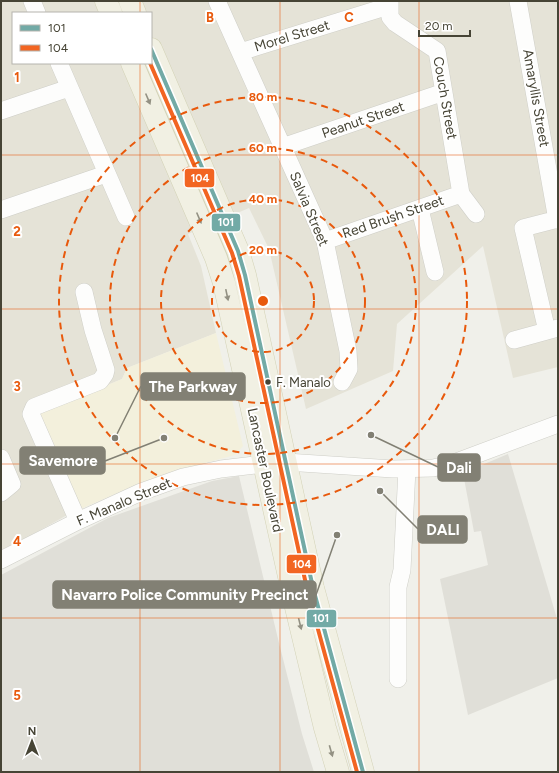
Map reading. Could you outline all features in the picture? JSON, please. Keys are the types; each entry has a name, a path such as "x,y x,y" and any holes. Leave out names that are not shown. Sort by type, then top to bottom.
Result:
{"main road":[{"path":"106,1 111,12"},
{"path":"130,1 135,12"},
{"name":"Lancaster Boulevard","path":"152,51 238,251 245,275 313,588 363,772"},
{"name":"Lancaster Boulevard","path":"132,64 216,258 224,284 294,599 325,728 338,772"}],"street":[{"path":"32,1 37,12"},
{"name":"Salvia Street","path":"217,1 325,241 348,351 348,369 342,382"},
{"name":"Amaryllis Street","path":"518,1 557,219"},
{"name":"Morel Street","path":"240,52 389,3"},
{"name":"Couch Street","path":"389,3 390,17 395,23 437,50 461,194 476,214"},
{"path":"59,64 126,217"},
{"path":"1,111 69,88"},
{"name":"Peanut Street","path":"282,147 444,92"},
{"path":"1,210 106,174"},
{"name":"Red Brush Street","path":"325,241 461,194"},
{"path":"420,209 435,272"},
{"path":"514,340 553,330 523,228 557,219"},
{"path":"78,521 30,414 34,407 100,381 105,374 106,370 93,330 84,292"},
{"name":"F. Manalo Street","path":"1,560 78,521 141,492 184,477 221,469 286,462 407,469 433,468 451,464 558,424"},
{"path":"1,458 12,484 1,493"},
{"path":"398,679 398,587 402,570 407,469"}],"shaded area":[{"path":"1,1 558,1 558,367 513,378 483,246 397,324 393,371 306,409 269,249 249,208 188,234 201,266 216,333 127,368 122,379 28,418 69,514 1,552"},
{"path":"216,333 243,446 235,455 175,471 136,485 69,514 28,418 122,379 127,368"},
{"path":"508,454 558,622 558,678 468,715 440,579 488,565 481,531 474,532 463,473"},
{"path":"239,476 302,734 314,772 1,772 1,575 108,518 212,481"}],"transit line":[{"name":"101","path":"152,51 238,251 245,275 313,588 363,772"},
{"name":"104","path":"150,64 232,253 239,276 307,589 357,772"}],"place":[{"name":"F. Manalo","path":"268,382"},
{"name":"Dali","path":"371,435"},
{"name":"The Parkway","path":"115,438"},
{"name":"Savemore","path":"164,438"},
{"name":"DALI","path":"380,491"},
{"name":"Navarro Police Community Precinct","path":"337,535"}]}
